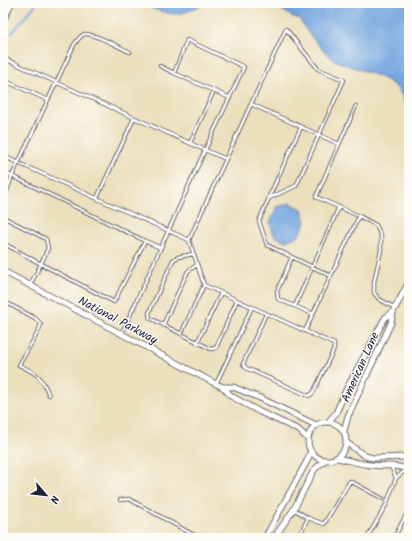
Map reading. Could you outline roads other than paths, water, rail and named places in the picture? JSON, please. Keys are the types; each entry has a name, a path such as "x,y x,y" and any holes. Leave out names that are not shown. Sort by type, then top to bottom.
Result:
{"street":[{"path":"3,19 10,3"},
{"name":"National Parkway","path":"3,271 216,384 223,387 233,387 260,398 316,425"},
{"name":"American Lane","path":"344,431 348,416 391,323 394,310 409,282"},
{"name":"American Lane","path":"328,422 336,413 346,390 385,318 394,310"},
{"name":"National Parkway","path":"223,387 231,396 260,412 299,430 308,440"},
{"path":"322,422 328,422 340,426 344,431 346,443 345,449 337,458 325,460 318,458 311,451 308,440 311,430 316,425 322,422"},
{"path":"346,443 365,456 373,458 409,457"},
{"path":"265,538 311,451"},
{"path":"337,458 370,465 396,466 408,469"},
{"path":"274,538 294,509 314,470 325,460"}],"lane":[{"path":"181,334 204,285 189,240 286,29 318,68 344,80 296,186 269,198"},
{"path":"3,200 4,193 56,82 74,45 82,35 91,34 130,52"},
{"path":"122,334 244,67 187,40 174,72"},
{"path":"3,58 226,160"},
{"path":"160,66 230,98"},
{"path":"3,80 48,100"},
{"path":"190,143 214,91"},
{"path":"251,104 339,144"},
{"path":"356,106 316,197 376,225 381,236 381,250 374,282 374,293 379,300 394,310"},
{"path":"97,198 134,118"},
{"path":"301,127 259,221 267,245 331,276"},
{"path":"3,156 189,240"},
{"path":"3,172 161,248"},
{"path":"295,306 339,207"},
{"path":"305,331 359,216"},
{"path":"3,217 46,238 48,248 42,264 30,285"},
{"path":"3,243 114,302 145,241"},
{"path":"194,254 178,257 173,260 149,313 150,318 211,350 216,348 237,300"},
{"path":"292,257 276,291 278,299 313,314"},
{"path":"163,325 188,271 197,265"},
{"path":"204,285 334,344 334,349 313,393 309,396 246,368 243,364 266,314"},
{"path":"197,343 221,293"},
{"path":"3,302 35,318 40,324 38,332 19,365 37,374 49,395"},
{"path":"216,384 252,307"},
{"path":"391,466 396,478"},
{"path":"367,538 387,502 396,478 408,469"},
{"path":"294,509 308,518 324,524 350,482 387,502"},
{"path":"120,500 129,499 199,538"},
{"path":"394,538 409,509"},
{"path":"298,538 308,518"}],"water":[{"path":"138,3 206,3 189,11 173,14"},
{"path":"261,3 409,3 409,110 395,86 382,78 334,60 320,47 300,19 291,16 273,4 265,5"},
{"path":"290,203 302,209 306,222 299,235 286,241 274,236 270,223 277,207"}],"waterway":[{"path":"11,34 37,3"}]}
